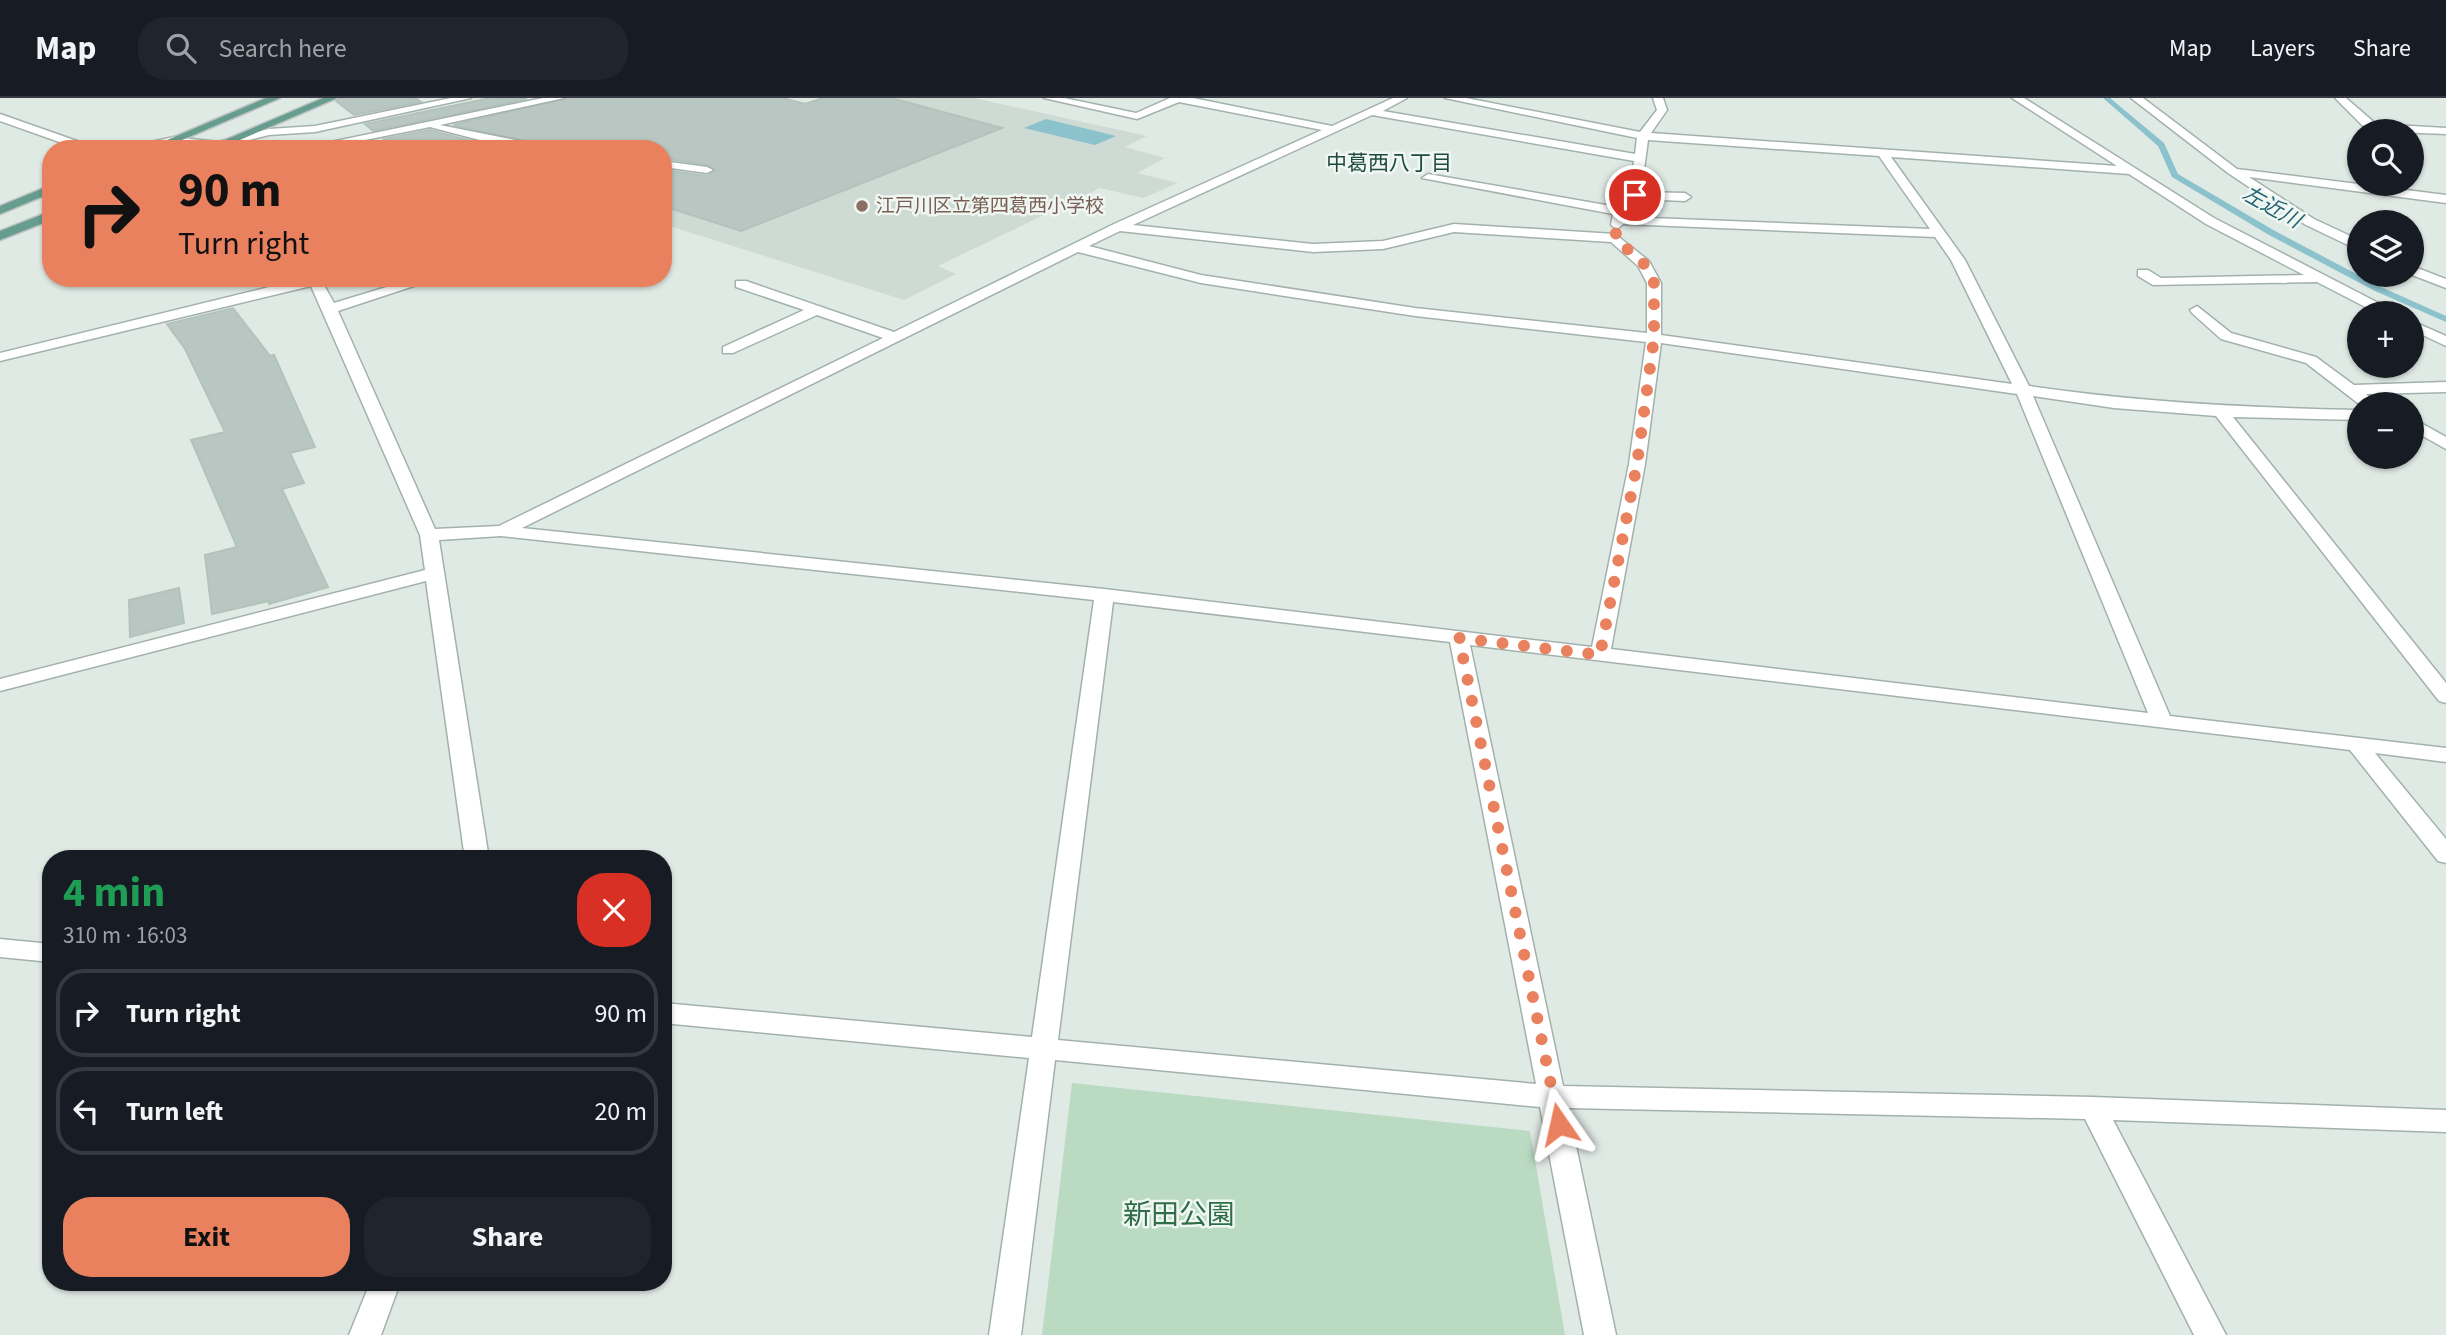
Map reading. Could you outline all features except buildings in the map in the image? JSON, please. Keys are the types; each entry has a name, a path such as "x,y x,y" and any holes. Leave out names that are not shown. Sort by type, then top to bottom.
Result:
{"main road":[{"path":"174,140 270,98"},
{"path":"234,140 332,98"},
{"path":"2,209 42,193"},
{"path":"0,236 42,219"}],"street":[{"path":"242,140 269,132 316,129 466,98"},
{"path":"349,140 559,98"},
{"path":"1049,98 1137,116 1178,98 1332,129"},
{"path":"501,531 1076,247 1402,98"},
{"path":"1450,98 1643,136 2131,171"},
{"path":"1615,238 1619,216 1635,195 1643,136 1662,110 1658,98"},
{"path":"2017,98 2210,221 2362,301"},
{"path":"2136,98 2232,171 2310,222 2347,239"},
{"path":"2340,98 2362,119"},
{"path":"1371,111 1639,158"},
{"path":"1,118 64,140"},
{"path":"427,125 494,140"},
{"path":"2424,130 2446,131"},
{"path":"1882,152 1958,260 2022,388 2164,723"},
{"path":"672,165 707,170"},
{"path":"2232,171 2347,184"},
{"path":"1428,178 1619,216 1940,233"},
{"path":"1635,195 1685,197"},
{"path":"2424,195 2446,199"},
{"path":"1118,227 1313,248 1383,245 1454,228 1615,238 1644,264 1654,283 1654,338 1637,464 1600,655"},
{"path":"1076,247 1201,279 1415,312 1654,338 2114,403 2221,412 2347,415"},
{"path":"2143,274 2158,282 2316,279"},
{"path":"2424,276 2446,282"},
{"path":"741,284 895,337"},
{"path":"0,358 285,287"},
{"path":"317,287 330,309 429,535 476,850"},
{"path":"330,309 402,287"},
{"path":"728,350 817,310"},
{"path":"2197,310 2226,336 2311,360 2353,392"},
{"path":"2424,331 2446,342"},
{"path":"2350,390 2446,387"},
{"path":"2221,412 2446,697"},
{"path":"2424,430 2446,444"},
{"path":"429,535 501,531 1104,595 2446,755"},
{"path":"0,685 435,573"},
{"path":"1004,1335 1104,595"},
{"path":"1459,638 1554,1097 1600,1335"},
{"path":"2357,745 2446,855"},
{"path":"0,948 42,952"},
{"path":"672,1014 1554,1097 2093,1108 2446,1121"},
{"path":"2093,1108 2210,1335"},
{"path":"365,1335 382,1291"}],"shaded area":[{"name":"江戸川区立第四葛西小学校","path":"879,98 974,98 1147,136 1125,147 1165,158 1137,173 1178,183 1143,198 1100,188 938,266 956,274 904,300 672,227 672,184 720,173"}],"green space":[{"name":"新田公園","path":"1072,1083 1530,1131 1565,1335 1042,1335"}],"water":[{"path":"1046,119 1116,136 1095,145 1024,128"}],"waterway":[{"name":"左近川","path":"2106,98 2161,145 2175,175 2272,233 2378,289 2446,319"}],"place":[{"name":"江戸川区立第四葛西小学校","path":"862,206"}],"district":[{"name":"中葛西八丁目","path":"1389,163"}],"route":[{"path":"1559,1124 1459,638 1600,655 1637,464 1654,338 1654,283 1644,264 1615,238 1620,211 1635,195"}]}
